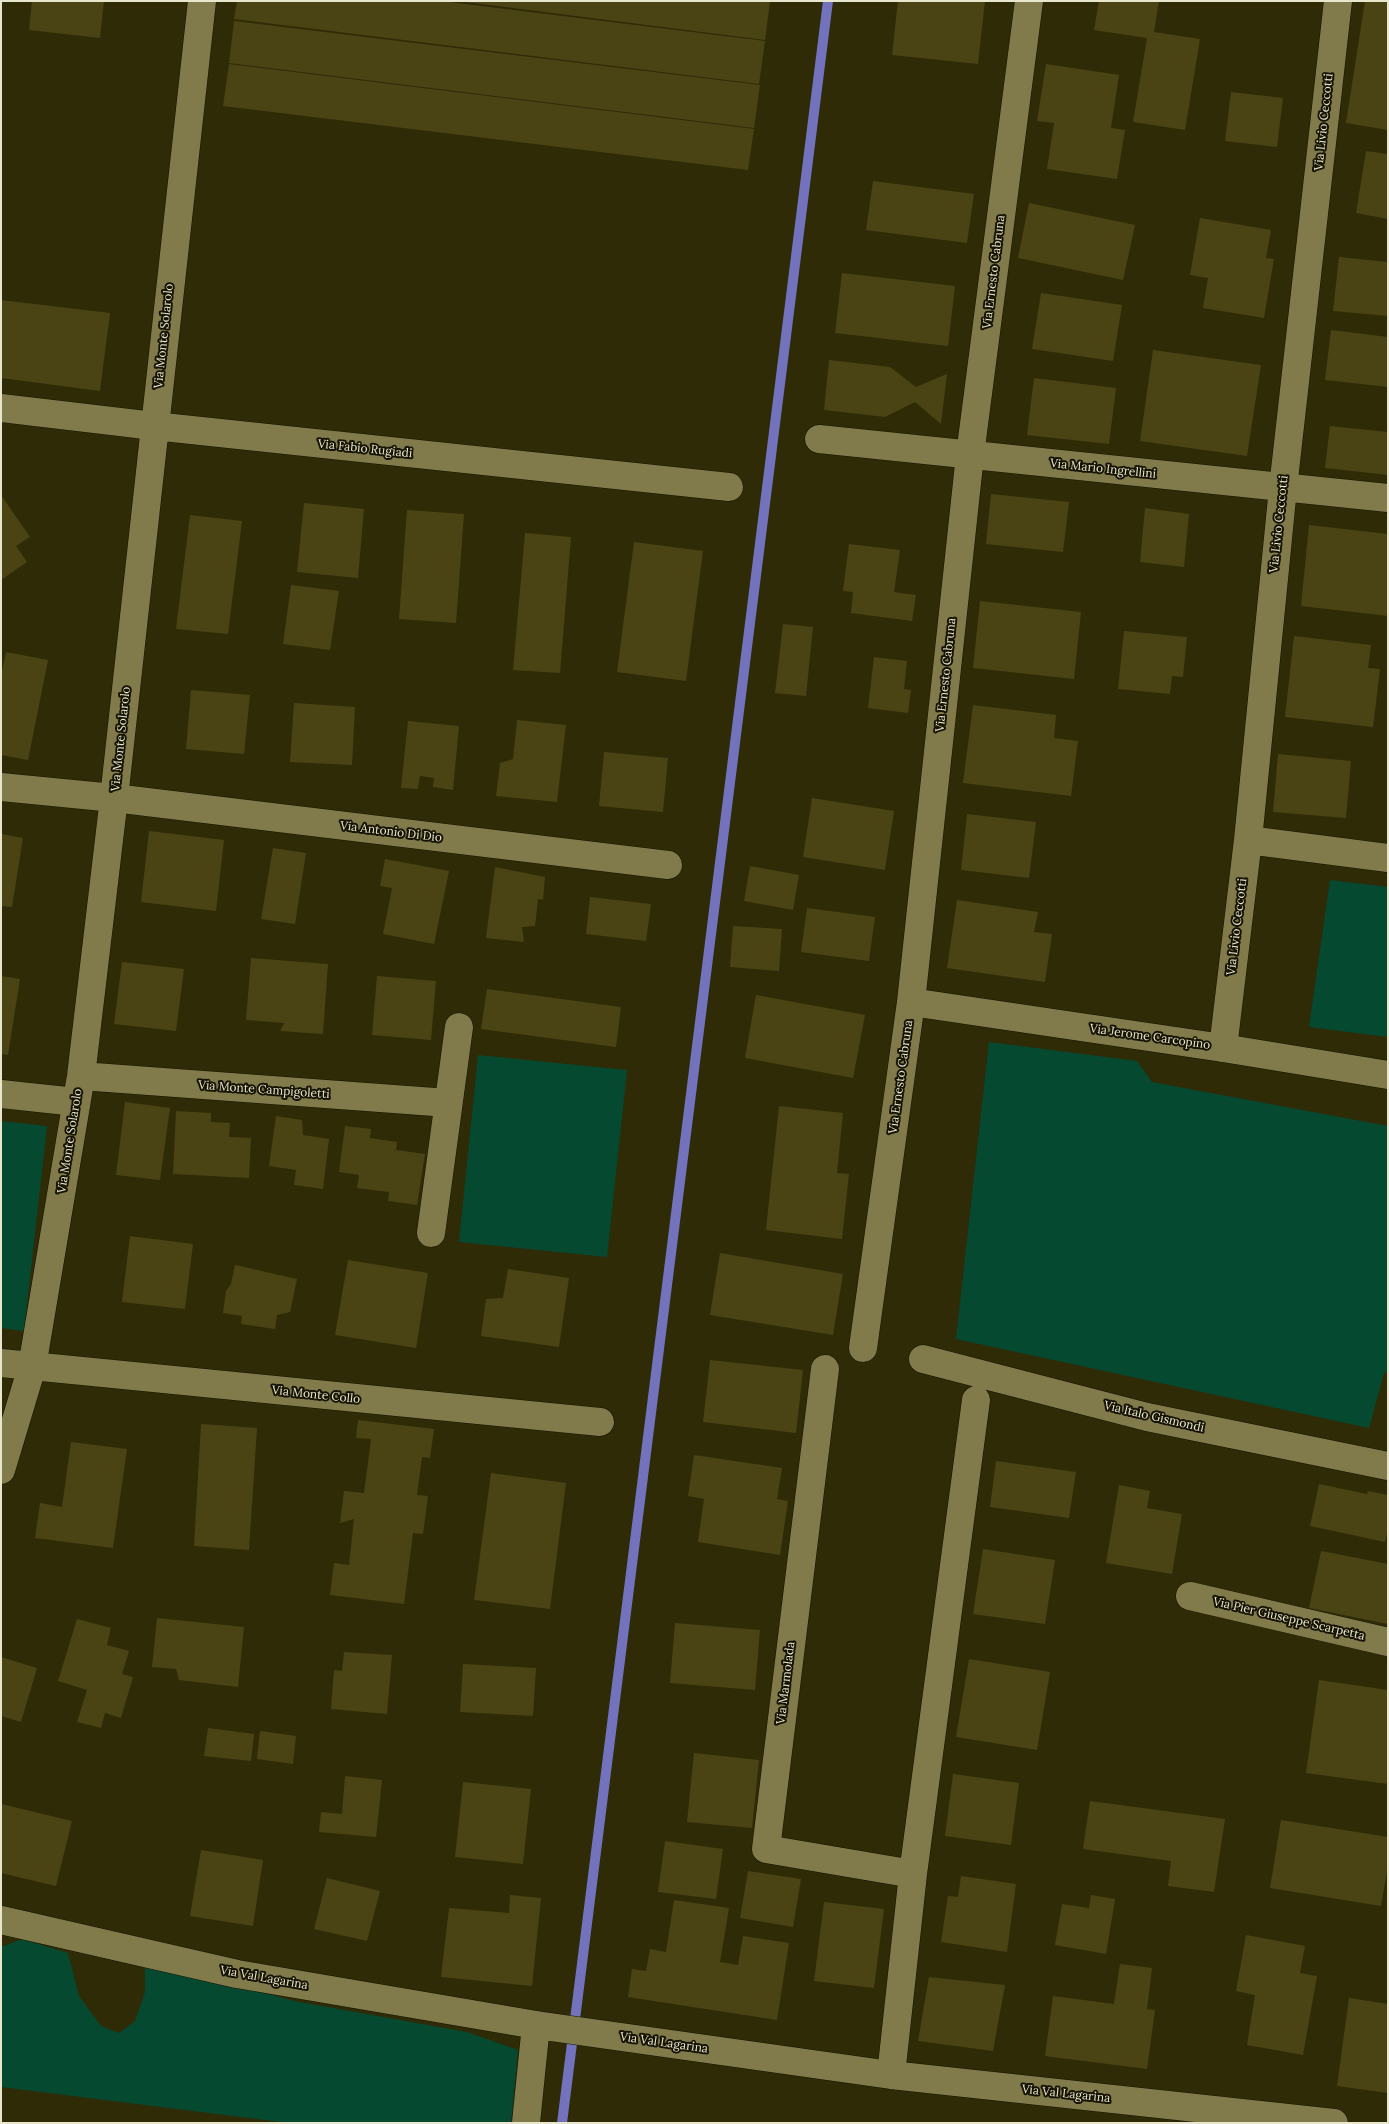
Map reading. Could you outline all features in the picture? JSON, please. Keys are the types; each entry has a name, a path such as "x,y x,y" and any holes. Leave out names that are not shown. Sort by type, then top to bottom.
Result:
{"street":[{"name":"Via Monte Solarolo","path":"1,1470 32,1367 81,1076 114,798 202,1"},
{"name":"Via Ernesto Cabruna","path":"863,1348 911,1002 970,455 1029,1"},
{"name":"Via Livio Ceccotti","path":"1223,1048 1248,840 1283,488 1338,1"},
{"name":"Via Fabio Rugiadi","path":"1,408 729,487"},
{"name":"Via Mario Ingrellini","path":"819,439 1388,498"},
{"name":"Via Antonio Di Dio","path":"1,787 114,798 668,865"},
{"path":"1248,840 1388,858"},
{"name":"Via Jerome Carcopino","path":"911,1002 1223,1048 1388,1075"},
{"path":"431,1233 459,1027"},
{"name":"Via Monte Campigoletti","path":"81,1076 448,1104"},
{"path":"1,1094 76,1102"},
{"name":"Via Italo Gismondi","path":"923,1359 1147,1417 1388,1466"},
{"name":"Via Monte Collo","path":"1,1363 600,1422"},
{"name":"Via Marmolada","path":"825,1369 766,1848 913,1874"},
{"path":"891,2075 913,1874 976,1400"},
{"name":"Via Pier Giuseppe Scarpetta","path":"1190,1596 1388,1642"},
{"name":"Via Val Lagarina","path":"1,1920 237,1974 536,2025 891,2075 1278,2119 1334,2123"},
{"path":"526,2123 536,2025"}],"green space":[{"path":"1330,880 1388,887 1388,1037 1309,1027"},
{"path":"989,1042 1137,1061 1152,1082 1388,1126 1388,1372 1384,1373 1369,1428 956,1339"},
{"path":"478,1055 627,1070 607,1257 459,1242"},
{"path":"1,1121 47,1126 24,1331 1,1328"},
{"path":"22,1939 68,1953 79,1996 101,2026 119,2033 135,2021 145,1992 145,1964 177,1969 294,2001 467,2032 518,2050 511,2123 289,2123 1,2087 1,1947"}],"building":[{"path":"32,1 104,1 100,38 29,30"},
{"path":"237,1 441,1 765,41 759,84 234,19"},
{"path":"458,1 770,1 765,40"},
{"path":"898,1 985,1 978,64 892,55"},
{"path":"1099,1 1159,1 1154,32 1200,39 1185,130 1133,122 1147,38 1094,30"},
{"path":"1365,1 1388,1 1388,130 1346,123"},
{"path":"234,21 760,85 754,128 229,63"},
{"path":"229,64 754,129 748,170 223,106"},
{"path":"1046,64 1119,75 1111,128 1125,130 1117,179 1047,169 1054,123 1037,121"},
{"path":"1231,92 1283,98 1277,147 1225,141"},
{"path":"1366,151 1388,154 1388,219 1356,213"},
{"path":"873,181 974,194 967,243 866,230"},
{"path":"1029,203 1135,225 1123,280 1018,258"},
{"path":"1200,218 1271,230 1266,258 1274,259 1264,318 1203,308 1208,278 1190,275"},
{"path":"1339,257 1388,262 1388,316 1333,311"},
{"path":"842,273 955,286 948,346 835,333"},
{"path":"1041,293 1122,305 1113,361 1032,349"},
{"path":"1,300 110,313 100,391 1,378"},
{"path":"1331,330 1388,337 1388,387 1325,380"},
{"path":"1153,350 1261,365 1247,456 1140,441"},
{"path":"829,360 890,367 916,387 947,374 941,424 915,402 885,417 824,410"},
{"path":"1034,378 1116,388 1109,444 1027,435"},
{"path":"1330,426 1388,432 1388,475 1325,468"},
{"path":"991,494 1069,502 1063,552 986,544"},
{"path":"1,495 30,537 16,546 27,562 1,580"},
{"path":"304,503 364,509 358,578 297,572"},
{"path":"1145,508 1189,514 1184,567 1140,562"},
{"path":"407,510 464,514 456,623 399,619"},
{"path":"190,515 242,521 228,634 176,629"},
{"path":"1309,525 1388,534 1388,616 1301,606"},
{"path":"525,533 571,537 560,673 513,670"},
{"path":"634,542 703,551 686,681 617,672"},
{"path":"849,544 900,550 894,592 916,595 912,621 851,613 853,592 843,591"},
{"path":"291,585 339,591 330,650 283,644"},
{"path":"980,601 1081,612 1074,679 973,668"},
{"path":"783,624 813,627 806,696 775,693"},
{"path":"1124,631 1187,637 1183,677 1172,676 1170,694 1118,689"},
{"path":"1294,636 1371,645 1368,668 1380,669 1373,727 1285,717"},
{"path":"6,652 48,660 28,760 1,755 1,676"},
{"path":"874,657 907,661 904,689 911,690 908,713 868,708"},
{"path":"191,690 250,695 244,754 186,749"},
{"path":"294,703 355,707 352,765 290,762"},
{"path":"973,705 1056,715 1054,738 1078,741 1071,796 963,783"},
{"path":"517,720 566,725 557,802 496,796 500,763 513,759"},
{"path":"408,721 459,726 453,790 433,787 434,778 420,776 418,789 401,788"},
{"path":"604,752 668,758 663,812 599,806"},
{"path":"1278,754 1351,761 1346,818 1273,812"},
{"path":"812,798 894,811 885,870 803,857"},
{"path":"967,814 1036,822 1029,878 961,870"},
{"path":"149,831 224,840 216,911 141,902"},
{"path":"1,834 23,838 12,907 1,906"},
{"path":"273,848 306,853 295,924 261,919"},
{"path":"385,859 449,871 434,944 383,934 392,888 380,886"},
{"path":"750,866 799,875 793,910 744,901"},
{"path":"495,867 545,877 543,900 538,899 535,926 522,927 524,942 486,938"},
{"path":"590,897 651,904 646,941 586,934"},
{"path":"957,900 1038,912 1034,932 1052,934 1045,982 947,968"},
{"path":"807,908 875,917 869,961 801,952"},
{"path":"733,926 782,929 779,971 730,967"},
{"path":"251,958 328,964 323,1034 280,1031 284,1023 246,1020"},
{"path":"122,962 184,969 176,1031 114,1024"},
{"path":"1,976 20,979 8,1055 1,1054"},
{"path":"377,976 436,981 431,1040 372,1035"},
{"path":"487,989 621,1007 616,1047 481,1029"},
{"path":"756,995 865,1015 853,1078 745,1058"},
{"path":"125,1102 170,1108 160,1180 116,1175"},
{"path":"779,1106 843,1113 837,1173 849,1174 842,1239 766,1230"},
{"path":"176,1111 211,1113 211,1122 230,1123 229,1137 251,1138 249,1178 173,1174"},
{"path":"276,1116 302,1120 303,1135 329,1139 323,1189 294,1185 296,1170 269,1166"},
{"path":"345,1126 371,1129 370,1138 397,1142 396,1150 425,1154 417,1205 388,1201 389,1192 357,1188 359,1175 339,1172"},
{"path":"130,1236 193,1244 185,1309 122,1302"},
{"path":"720,1253 843,1274 833,1335 710,1315"},
{"path":"348,1260 428,1273 416,1348 335,1335"},
{"path":"235,1265 297,1279 290,1312 277,1315 275,1329 241,1324 242,1316 223,1313 226,1291 231,1284"},
{"path":"508,1269 569,1278 559,1347 481,1336 486,1299 503,1298"},
{"path":"710,1360 803,1370 796,1433 703,1422"},
{"path":"358,1420 434,1429 430,1458 422,1457 417,1495 428,1496 423,1534 413,1533 404,1604 330,1595 334,1563 349,1565 354,1519 340,1523 344,1491 364,1493 371,1439 356,1438"},
{"path":"201,1424 257,1428 249,1550 194,1546"},
{"path":"71,1442 127,1449 113,1548 35,1538 40,1503 62,1507"},
{"path":"694,1455 782,1468 777,1499 788,1501 780,1555 698,1542 704,1499 688,1496"},
{"path":"996,1461 1076,1472 1069,1518 990,1507"},
{"path":"491,1473 566,1483 550,1609 474,1600"},
{"path":"1319,1484 1367,1494 1368,1491 1388,1495 1388,1529 1385,1542 1310,1526"},
{"path":"1119,1485 1150,1491 1147,1508 1182,1514 1172,1574 1106,1563"},
{"path":"983,1549 1055,1560 1045,1624 973,1614"},
{"path":"1321,1551 1388,1564 1388,1624 1309,1608"},
{"path":"157,1618 244,1627 238,1687 179,1680 176,1669 152,1667"},
{"path":"77,1619 111,1628 107,1645 129,1651 122,1674 133,1677 121,1718 105,1713 101,1728 77,1722 87,1690 58,1681"},
{"path":"675,1623 760,1630 755,1690 670,1683"},
{"path":"344,1652 392,1655 387,1714 331,1709 334,1670 342,1671"},
{"path":"1,1657 37,1668 21,1722 1,1716"},
{"path":"969,1659 1050,1672 1037,1750 956,1737"},
{"path":"463,1664 536,1668 533,1716 460,1712"},
{"path":"1319,1680 1388,1690 1388,1784 1306,1773"},
{"path":"208,1728 254,1734 251,1761 204,1756"},
{"path":"260,1731 296,1736 293,1764 257,1759"},
{"path":"694,1753 759,1760 752,1828 687,1822"},
{"path":"953,1774 1019,1783 1011,1845 945,1836"},
{"path":"345,1776 382,1780 376,1837 319,1832 321,1812 342,1814"},
{"path":"463,1782 531,1789 523,1864 455,1857"},
{"path":"1090,1801 1225,1819 1214,1892 1168,1886 1171,1861 1083,1849"},
{"path":"1,1804 72,1821 56,1886 1,1873"},
{"path":"1281,1820 1388,1837 1388,1865 1381,1906 1270,1888"},
{"path":"665,1841 723,1849 716,1899 658,1892"},
{"path":"201,1850 263,1860 253,1926 190,1916"},
{"path":"748,1871 801,1879 793,1927 740,1918"},
{"path":"961,1876 1016,1884 1007,1952 941,1942 948,1896 958,1897"},
{"path":"327,1878 380,1891 367,1941 314,1929"},
{"path":"510,1895 541,1898 532,1986 441,1977 449,1908 509,1913"},
{"path":"1091,1895 1115,1899 1106,1954 1055,1945 1062,1904 1089,1908"},
{"path":"674,1900 729,1908 720,1962 738,1965 743,1936 789,1943 777,2020 628,1997 632,1969 646,1971 650,1949 666,1952"},
{"path":"824,1902 884,1909 874,1988 814,1981"},
{"path":"1246,1935 1305,1946 1300,1973 1317,1976 1303,2055 1247,2045 1255,1995 1236,1991"},
{"path":"1120,1964 1152,1968 1147,2009 1155,2010 1147,2069 1045,2056 1053,1996 1114,2004"},
{"path":"929,1977 1005,1985 993,2051 918,2041"},
{"path":"1349,1998 1388,2004 1388,2093 1337,2086"}],"waterway":[{"path":"562,2123 828,1"}]}
